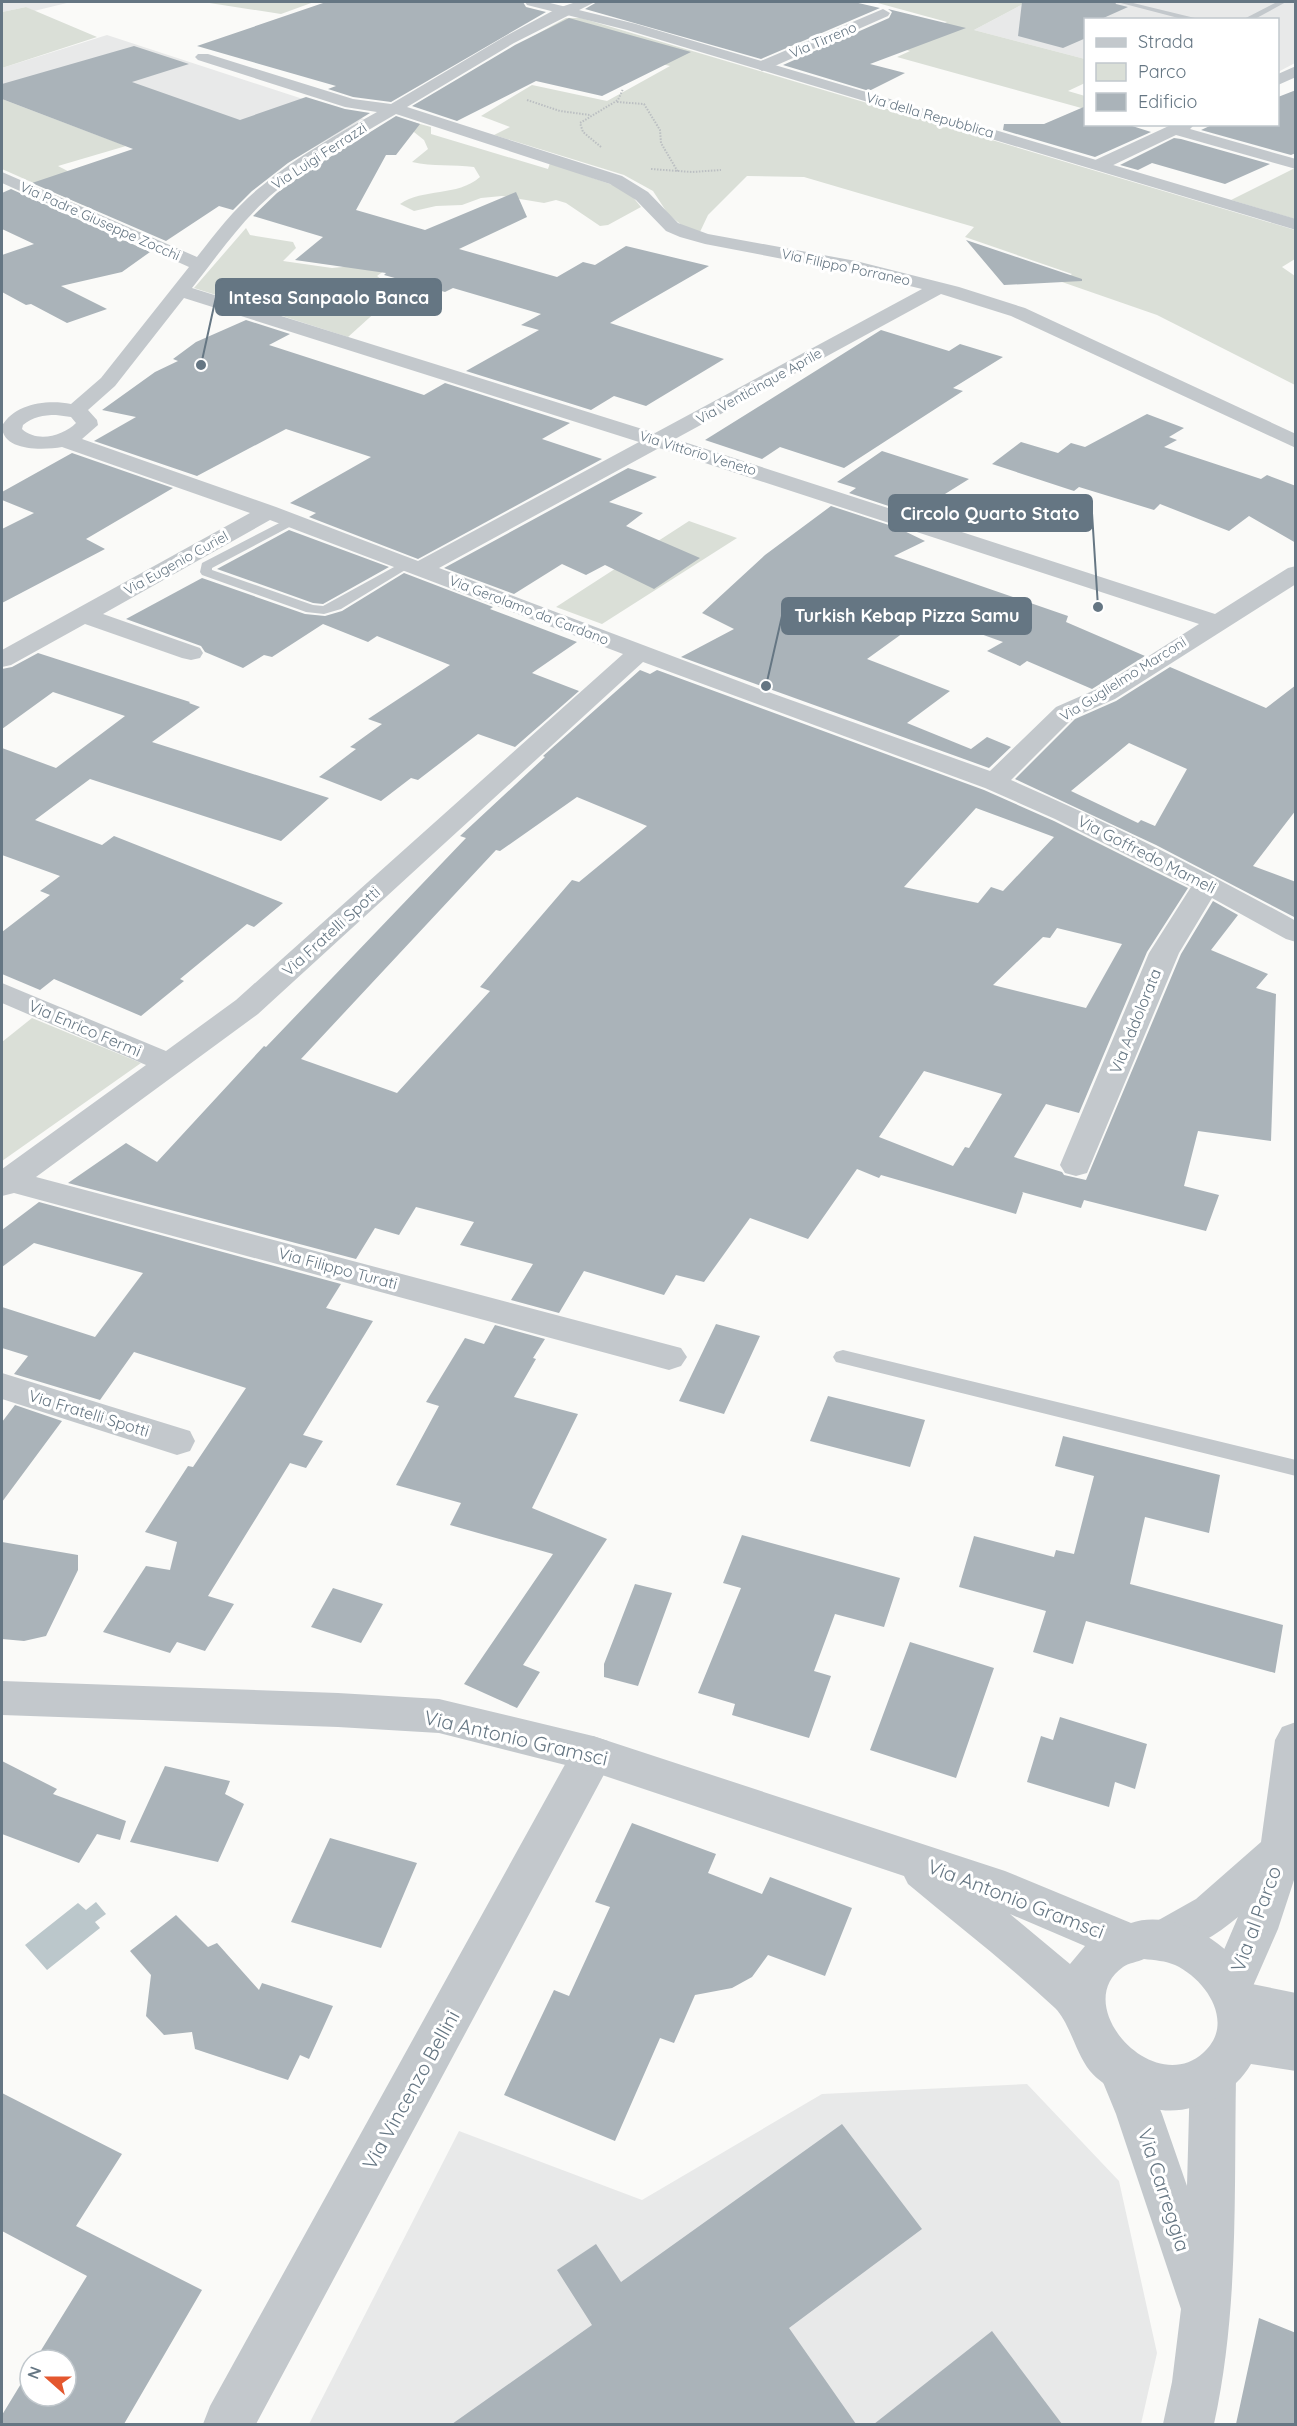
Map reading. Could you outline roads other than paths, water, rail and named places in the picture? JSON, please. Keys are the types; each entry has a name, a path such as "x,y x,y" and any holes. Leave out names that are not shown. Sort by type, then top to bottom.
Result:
{"street":[{"name":"Via della Repubblica","path":"532,2 631,27 1296,225"},
{"name":"Via Luigi Ferrazzi","path":"75,411 108,382 250,203 307,161 509,40 563,11 588,2"},
{"name":"Via Tirreno","path":"762,66 883,14"},
{"name":"Via Filippo Porraneo","path":"203,57 351,104 396,109 616,180 642,196 672,227 695,236 856,267 939,288 1018,312 1296,442"},
{"path":"1279,80 1296,71"},
{"path":"1099,165 1182,127 1296,164"},
{"name":"Via Padre Giuseppe Zocchi","path":"2,177 199,265"},
{"name":"Via Venticinque Aprile","path":"414,566 658,441 939,288"},
{"name":"Via Vittorio Veneto","path":"179,290 658,441 1215,622"},
{"path":"2,406 12,426 14,436 30,441 63,440 82,431 87,425 87,420 75,411 44,410 12,426"},
{"name":"Via Gerolamo da Cardano","path":"63,440 414,566 994,782"},
{"name":"Via Eugenio Curiel","path":"2,660 83,615 279,517"},
{"name":"Via Guglielmo Marconi","path":"994,782 1065,712 1106,694 1215,622 1296,573"},
{"path":"83,615 191,653"},
{"name":"Via Fratelli Spotti","path":"4,1182 247,1007 640,652"},
{"name":"Via Goffredo Mameli","path":"994,782 1065,813 1208,884 1296,933"},
{"name":"Via Addolorata","path":"1076,1165 1164,953 1196,899 1208,884"},
{"name":"Via Enrico Fermi","path":"2,992 168,1064"},
{"name":"Via Filippo Turati","path":"4,1182 669,1357"},
{"name":"Via Fratelli Spotti","path":"2,1386 177,1441"},
{"name":"Via Antonio Gramsci","path":"2,1698 338,1710 440,1716 593,1754 1005,1891 1145,1941"},
{"name":"Via al Parco","path":"1230,2026 1256,1929 1281,1852 1296,1740"},
{"name":"Via Vincenzo Bellini","path":"228,2424 593,1754"},
{"name":"Via al Parco","path":"1145,1941 1212,1913 1281,1852"},
{"name":"Via Antonio Gramsci","path":"907,1858 1040,1965 1082,2004"},
{"path":"1230,2026 1213,1965 1190,1949 1145,1941 1107,1952 1093,1965 1084,1984 1082,2004 1088,2029 1096,2044 1121,2070 1144,2082 1169,2088 1192,2085 1230,2026 1296,2015"},
{"path":"1230,2026 1296,2049"},
{"name":"Via Carreggia","path":"1188,2424 1198,2385 1230,2026"},
{"name":"Via Carreggia","path":"1121,2070 1139,2114 1205,2312"}],"lane":[{"path":"1121,2 1190,18"},
{"path":"1250,18 1282,2"},
{"path":"279,517 206,566 206,572 311,609 324,610 414,566"},
{"path":"843,1357 1296,1468"}],"place":[{"name":"Intesa Sanpaolo Banca","path":"201,365"},
{"name":"Circolo Quarto Stato","path":"1098,607"},
{"name":"Turkish Kebap Pizza Samu","path":"766,686"}]}
